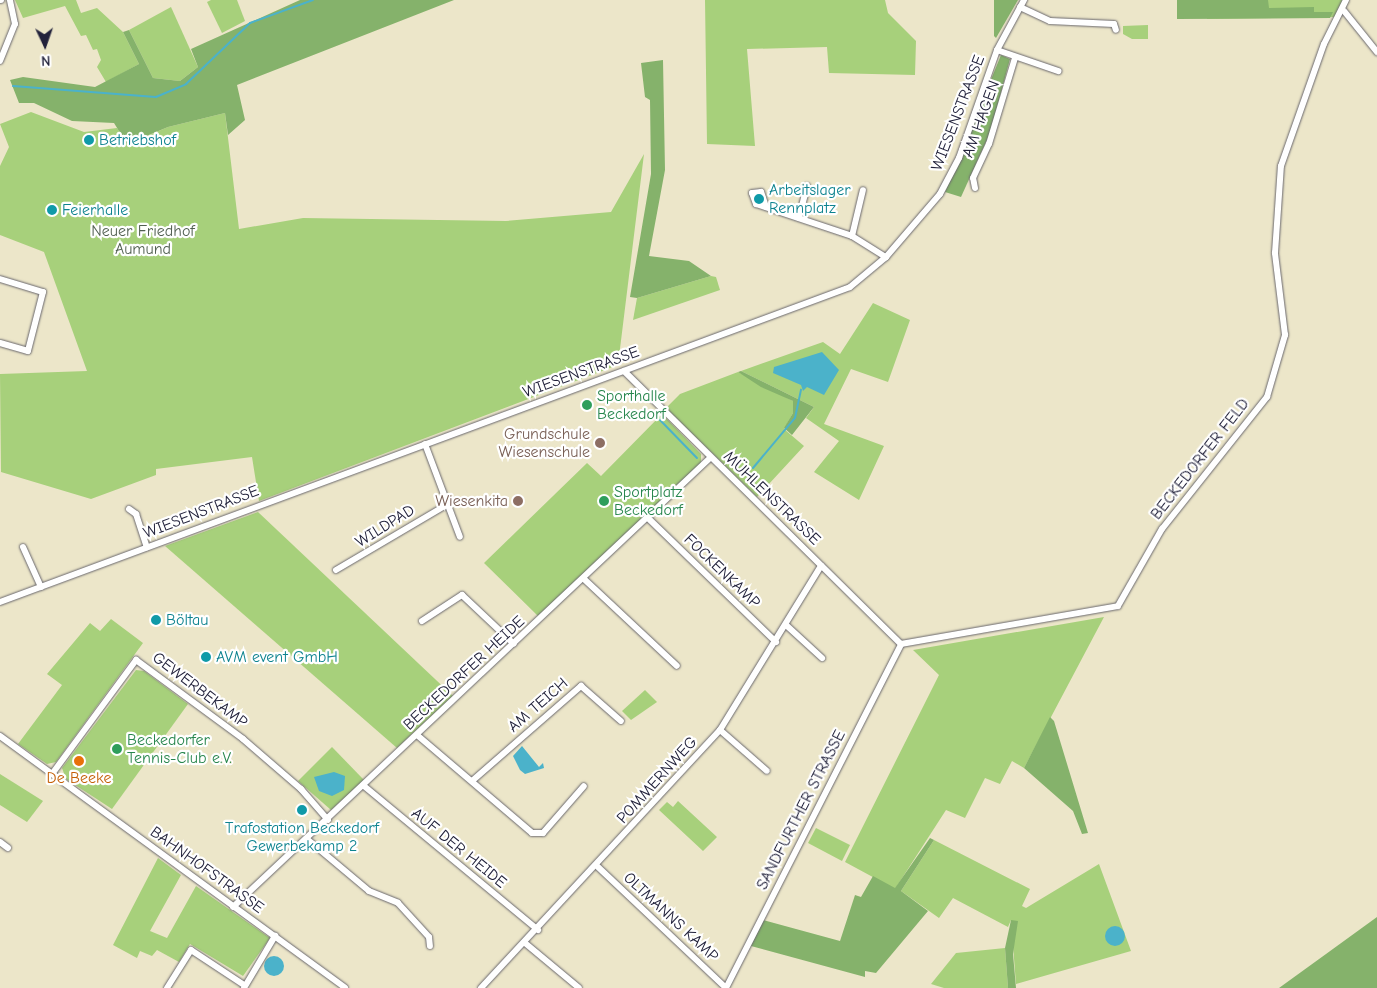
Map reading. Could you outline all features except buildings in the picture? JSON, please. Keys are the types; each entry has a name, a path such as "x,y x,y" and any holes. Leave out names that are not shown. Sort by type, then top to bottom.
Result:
{"street":[{"path":"0,60 15,24 10,0"},
{"name":"WIESENSTRASSE","path":"0,602 850,287 886,256 932,204 952,172 997,50 1024,0"},
{"path":"1346,0 1344,11 1377,52"},
{"path":"1020,7 1050,21 1114,24 1116,30"},
{"name":"BECKEDORFER FELD","path":"901,644 1114,609 1122,603 1162,529 1272,389 1286,326 1275,265 1275,199 1302,106 1324,44 1344,11"},
{"path":"997,50 1015,58 1058,71"},
{"name":"AM HAGEN","path":"975,188 973,178 989,144 1015,58"},
{"path":"799,218 807,186"},
{"path":"852,236 863,190"},
{"path":"766,207 852,236 886,256"},
{"path":"0,279 43,292 28,351 0,343"},
{"name":"MÜHLENSTRASSE","path":"624,371 901,644"},
{"path":"425,444 460,537"},
{"name":"BECKEDORFER HEIDE","path":"234,907 649,519 711,457"},
{"name":"WILDPAD","path":"336,570 448,504"},
{"path":"129,508 136,514 147,547"},
{"name":"FOCKENKAMP","path":"649,519 776,642"},
{"path":"23,547 41,587"},
{"name":"POMMERNWEG","path":"481,988 598,867 720,730 822,566"},
{"path":"584,579 678,666"},
{"path":"422,621 462,595 514,644"},
{"path":"786,625 822,658"},
{"name":"SANDFURTHER STRASSE","path":"726,988 901,644"},
{"name":"GEWERBEKAMP","path":"52,774 136,660 243,740 301,789 328,820"},
{"name":"AM TEICH","path":"472,782 581,686 621,721"},
{"path":"720,730 767,771"},
{"path":"417,735 536,834 578,798 584,786"},
{"name":"BAHNHOFSTRASSE","path":"0,736 345,988"},
{"name":"AUF DER HEIDE","path":"364,786 538,930"},
{"path":"307,839 369,890 398,903 429,937 430,946"},
{"path":"0,842 8,848"},
{"name":"OLTMANNS KAMP","path":"598,867 726,988"},
{"path":"167,988 191,950 244,987 275,936"},
{"path":"525,943 578,988"}],"green space":[{"path":"15,0 76,0 81,13 97,8 123,32 139,64 106,82 97,67 101,60 97,49 93,50 86,35 81,36 65,6 23,18"},
{"path":"211,0 237,0 245,21 222,33 207,2"},
{"path":"300,0 454,0 237,85 245,120 228,135 225,113 168,127 127,144 114,123 72,121 34,103 19,103 10,80 23,77 95,87 139,64 123,32 129,30 153,78 180,81 198,67 191,49"},
{"path":"705,0 885,0 888,13 916,41 915,75 829,73 827,47 747,49 755,146 707,144"},
{"path":"994,0 1018,0 996,38 994,36"},
{"path":"1177,0 1268,0 1269,8 1314,7 1314,12 1333,12 1330,18 1177,19"},
{"path":"1208,0 1344,0 1338,17 1207,19"},
{"path":"171,7 198,67 180,81 153,78 129,30"},
{"path":"1148,25 1148,39 1132,39 1123,34 1123,26"},
{"path":"1001,55 1010,59 990,133 961,197 945,192"},
{"path":"663,60 665,170 649,256 689,261 711,276 637,298 630,297 651,174 650,100 645,97 641,63"},
{"name":"Neuer Friedhof Aumund","path":"31,112 84,132 117,128 128,144 168,127 225,113 239,229 303,218 506,221 611,212 644,154 618,365 259,501 252,457 156,469 156,475 91,499 1,472 0,374 87,371 44,252 0,235 0,166 9,147 0,124"},
{"path":"711,276 716,277 720,290 633,320 637,298"},
{"path":"873,303 910,320 888,382 851,369 824,424 884,446 859,500 814,472 839,441 806,418 814,407 741,371 823,342 840,354"},
{"path":"741,371 814,407 792,435 784,428 793,413 793,401 761,387 738,372"},
{"path":"738,372 793,401 793,413 784,429 804,446 757,497 666,408 680,394"},
{"name":"Sportplatz Beckedorf","path":"662,414 701,454 701,465 538,616 484,563 587,463 601,476"},
{"path":"258,512 453,696 397,748 165,546"},
{"path":"1104,617 1024,768 1012,761 1000,784 985,778 965,818 946,810 895,889 845,862 939,675 913,650"},
{"path":"111,619 143,643 56,762 47,764 18,744 62,685 47,674 90,623 100,631"},
{"name":"Beckedorfer Tennis-Club e.V.","path":"136,670 144,671 188,704 112,809 66,779 62,768"},
{"path":"645,690 657,702 631,720 622,711"},
{"path":"1050,717 1054,721 1088,833 1082,834 1073,811 1024,768"},
{"path":"332,747 364,780 331,810 298,781"},
{"path":"0,774 43,801 27,822 0,805"},
{"path":"678,801 717,837 703,851 659,810 667,802 673,807"},
{"path":"816,828 850,845 842,861 808,843"},
{"path":"930,838 934,840 901,891 928,911 876,973 865,971 865,977 751,946 763,920 840,941 855,895 861,897 873,876 895,888"},
{"path":"934,840 1030,889 1022,906 1026,908 1099,864 1131,951 1016,984 1011,920 1008,927 953,898 939,918 901,891"},
{"path":"158,858 181,875 150,931 167,938 196,886 270,938 243,976 190,944 179,962 157,950 152,956 140,951 137,958 113,945"},
{"path":"1377,917 1377,988 1279,988 1326,954"},
{"path":"1011,920 1018,921 1013,954 1016,988 1008,988 1005,948"},
{"path":"1005,948 1008,988 944,988 931,984 956,953"}],"water":[{"path":"822,352 839,370 824,395 807,387 803,391 801,385 773,373 774,367"},
{"path":"522,746 539,767 543,763 544,768 525,774 520,770 513,756"},
{"path":"334,772 345,776 344,790 332,796 319,791 314,777"},
{"path":"1115,926 1122,929 1125,936 1122,943 1115,946 1108,943 1105,936 1108,929"},
{"path":"274,956 281,959 284,966 281,973 274,976 267,973 264,966 267,959"}],"waterway":[{"path":"13,86 156,97 186,84 250,23 313,0"},
{"path":"753,468 795,418 801,390"},
{"path":"660,420 697,458"}],"place":[{"name":"Betriebshof","path":"89,140"},
{"name":"Arbeitslager Rennplatz","path":"759,199"},
{"name":"Feierhalle","path":"52,210"},
{"name":"Sporthalle Beckedorf","path":"587,405"},
{"name":"Grundschule Wiesenschule","path":"600,443"},
{"name":"Wiesenkita","path":"518,501"},
{"name":"Sportplatz Beckedorf","path":"604,501"},
{"name":"Böltau","path":"156,620"},
{"name":"AVM event GmbH","path":"206,657"},
{"name":"Beckedorfer Tennis-Club e.V.","path":"117,749"},
{"name":"De Beeke","path":"79,761"},
{"name":"Trafostation Beckedorf Gewerbekamp 2","path":"302,810"}]}
